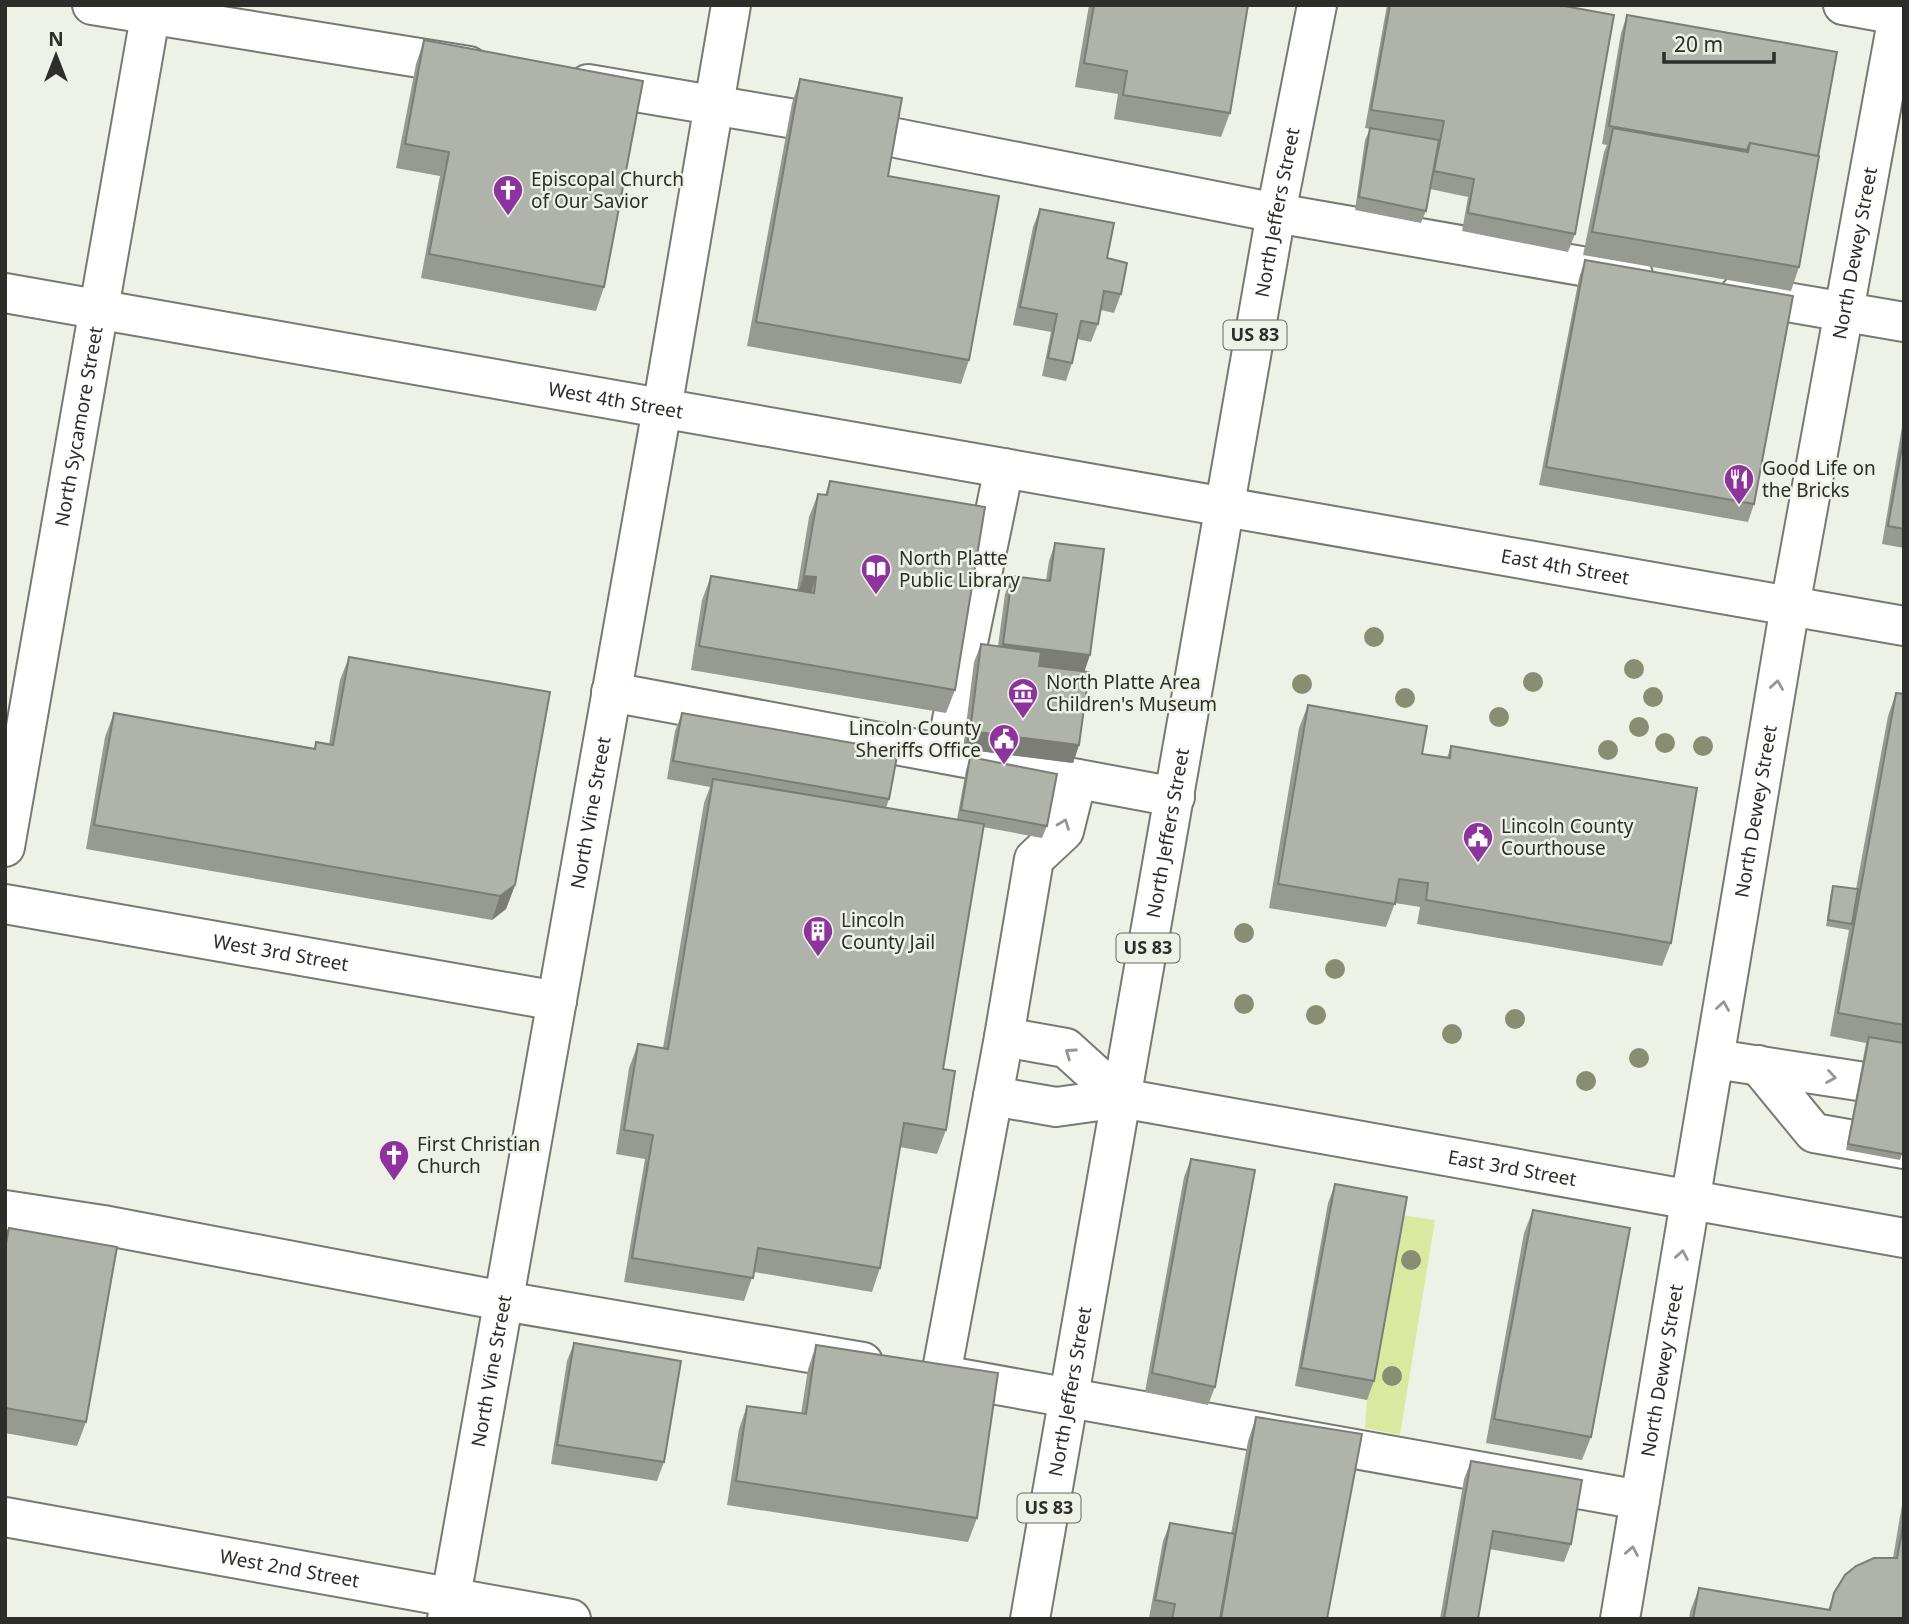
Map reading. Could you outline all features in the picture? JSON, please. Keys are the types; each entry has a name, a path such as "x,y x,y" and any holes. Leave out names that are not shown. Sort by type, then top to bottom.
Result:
{"main road":[{"path":"92,5 151,10 508,72"},
{"name":"North Vine Street","path":"448,1608 732,5"},
{"name":"North Jeffers Street","path":"1030,1619 1276,213 1317,5"},
{"path":"1843,5 1901,12"},
{"name":"North Sycamore Street","path":"5,847 151,10"},
{"name":"North Dewey Street","path":"1620,1619 1790,606 1901,12"},
{"path":"549,78 789,118"},
{"path":"891,137 1276,213 1670,282"},
{"path":"1711,289 1904,323"},
{"name":"West 4th Street","path":"5,293 1226,506"},
{"path":"945,754 1004,468"},
{"name":"East 4th Street","path":"1226,506 1904,626"},
{"path":"611,692 1175,797"},
{"path":"919,1371 993,1096 1034,859 1064,831 1077,779"},
{"name":"West 3rd Street","path":"5,904 557,1001"},
{"path":"1004,1037 1066,1048 1121,1098"},
{"path":"1715,1059 1904,1088"},
{"path":"1758,1065 1814,1132 1904,1149"},
{"path":"993,1096 1056,1107 1121,1098"},
{"name":"East 3rd Street","path":"1121,1098 1904,1238"},
{"path":"5,1210 117,1228 503,1301 1069,1397 1640,1500"},
{"name":"West 2nd Street","path":"5,1517 448,1608 571,1619"}],"green space":[{"path":"1400,1215 1435,1220 1400,1435 1365,1428 1367,1399"}],"building":[{"path":"1094,5 1248,5 1230,113 1123,95 1127,71 1084,63"},
{"path":"1390,5 1559,5 1614,15 1575,234 1468,213 1474,179 1434,171 1444,121 1371,110"},
{"path":"1627,15 1837,52 1818,156 1750,143 1747,150 1609,126"},
{"path":"424,40 643,81 604,287 429,254 449,152 405,144"},
{"path":"800,79 902,98 888,176 999,196 969,360 756,322"},
{"path":"1370,128 1439,140 1426,211 1359,197"},
{"path":"1613,128 1748,152 1750,143 1819,156 1799,267 1592,232"},
{"path":"1040,209 1114,223 1107,258 1127,263 1121,294 1104,291 1098,324 1081,321 1072,363 1048,358 1057,314 1020,307"},
{"path":"1585,260 1793,296 1754,504 1546,467"},
{"path":"1904,435 1904,529 1888,526"},
{"path":"830,481 985,507 955,690 699,646 711,576 814,593 816,577 804,576 818,494 827,495"},
{"path":"1055,543 1104,549 1090,655 1003,644 1012,576 1050,581"},
{"name":"North Platte Area Children's Museum","path":"981,644 1041,652 1039,666 1089,672 1079,745 970,731"},
{"path":"349,657 550,692 515,885 500,896 94,825 114,713 315,749 316,742 333,745"},
{"path":"1896,693 1904,694 1904,1025 1838,1013"},
{"name":"Lincoln County Courthouse","path":"1308,705 1427,726 1422,754 1450,758 1451,746 1697,788 1671,943 1426,900 1428,883 1399,879 1395,904 1278,884"},
{"path":"682,713 898,751 889,799 673,761"},
{"path":"970,757 1057,774 1047,826 961,810"},
{"name":"Lincoln County Jail","path":"713,779 984,824 943,1069 955,1071 946,1130 904,1123 880,1268 758,1248 753,1278 632,1258 653,1135 624,1130 638,1044 668,1049"},
{"path":"1833,886 1858,889 1852,924 1828,920"},
{"path":"1869,1037 1904,1043 1903,1154 1848,1144"},
{"path":"1191,1159 1255,1170 1215,1387 1152,1373"},
{"path":"1335,1184 1407,1197 1374,1381 1301,1368"},
{"path":"1533,1210 1630,1228 1591,1437 1494,1419"},
{"path":"9,1228 117,1247 86,1422 5,1408 5,1248"},
{"path":"574,1343 681,1361 664,1462 557,1445"},
{"path":"816,1345 998,1373 977,1518 736,1481 747,1406 806,1414"},
{"path":"1256,1417 1362,1434 1327,1619 1221,1619"},
{"path":"1471,1461 1582,1480 1571,1544 1493,1531 1478,1619 1444,1619"},
{"path":"1904,1521 1904,1619 1693,1619 1699,1588 1830,1610 1834,1593 1845,1575 1856,1566 1874,1558 1897,1558"},
{"path":"1170,1523 1235,1534 1220,1619 1172,1619 1175,1604 1155,1600"}],"place":[{"name":"Episcopal Church of Our Savior","path":"508,217"},
{"name":"Good Life on the Bricks","path":"1739,506"},
{"name":"North Platte Public Library","path":"876,596"},
{"name":"North Platte Area Children's Museum","path":"1023,720"},
{"name":"Lincoln County Sheriffs Office","path":"1004,766"},
{"name":"Lincoln County Courthouse","path":"1478,864"},
{"name":"Lincoln County Jail","path":"818,958"},
{"name":"First Christian Church","path":"394,1182"}]}
